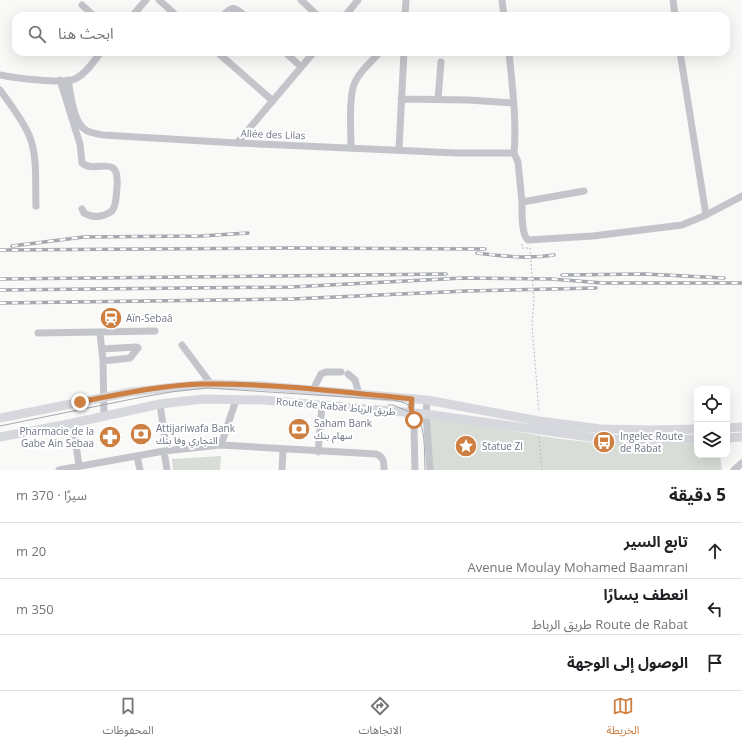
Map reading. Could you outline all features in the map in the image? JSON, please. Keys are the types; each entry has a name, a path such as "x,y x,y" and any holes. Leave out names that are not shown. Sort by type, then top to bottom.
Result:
{"main road":[{"name":"Route de Rabat طريق الرباط","path":"0,418 131,392 211,384 264,386 427,400 540,421 601,429 694,429"},
{"name":"Route de Rabat طريق الرباط","path":"0,437 73,424 160,404 203,399 263,400 412,412 604,439 694,439"},
{"path":"730,428 742,427"},
{"path":"730,438 742,437"}],"street":[{"path":"136,12 146,0"},
{"path":"159,0 172,12"},
{"path":"301,0 314,12"},
{"path":"348,12 358,0"},
{"path":"405,12 406,0"},
{"path":"502,0 504,12"},
{"path":"673,0 674,12"},
{"path":"82,5 90,12"},
{"path":"226,12 229,9 234,8 239,12"},
{"path":"0,75 17,78 68,80 79,76 97,56"},
{"path":"222,56 273,101"},
{"path":"289,56 301,67"},
{"path":"237,143 311,56"},
{"path":"350,147 353,86 361,73 376,56"},
{"path":"399,149 404,56"},
{"path":"509,56 513,103 514,153 518,162 523,226 525,238 528,240 592,236 682,225 706,215 742,196"},
{"path":"681,56 706,215"},
{"path":"438,99 441,62"},
{"path":"60,80 80,144 82,163 86,165 112,167 118,176 116,203 112,211 102,216 94,217 84,213 82,209"},
{"name":"Allée des Lilas","path":"68,80 78,120 84,128 94,133 237,143 399,149 457,153 514,153"},
{"path":"0,90 29,135 34,157 36,206"},
{"path":"401,98 513,103"},
{"path":"522,202 584,191"},
{"path":"38,333 155,331"},
{"path":"100,332 103,361 104,416"},
{"path":"182,345 211,384"},
{"path":"102,349 138,348 130,358 103,361"},
{"path":"313,390 321,374 326,372 344,373 355,380 358,394"},
{"path":"412,399 415,470"},
{"path":"221,445 236,400"},
{"path":"427,400 426,414 430,470"},
{"path":"160,404 165,439"},
{"path":"318,452 322,405"},
{"path":"73,424 79,466"},
{"path":"60,470 164,451 221,445 282,450 376,454 380,456 384,462 384,470"},
{"path":"282,450 282,470"},
{"path":"164,451 168,470"},
{"path":"137,456 140,470"},
{"path":"734,470 742,463"}],"path":[{"path":"530,248 534,300 532,325 540,421"},
{"path":"538,430 542,470"}],"shaded area":[{"path":"429,416 554,438 604,444 694,444 694,458 720,458 722,470 430,470"},
{"path":"221,456 220,470 173,470 172,459"}],"tram line":[{"path":"0,426 137,398 207,388 393,400 403,402 408,405 419,418 423,435 425,470"},
{"path":"388,405 393,405 412,413 413,415"}],"railway":[{"path":"12,246 84,237 201,236 248,233"},
{"path":"0,250 289,248 485,249"},
{"path":"477,253 525,257 554,255"},
{"path":"0,279 446,274"},
{"path":"562,275 645,274 724,278"},
{"path":"0,290 291,287 463,278 551,279 603,283 742,283"},
{"path":"0,303 292,299 466,291 596,288"}],"place":[{"name":"Aïn-Sebaâ","path":"111,318"},
{"name":"Saham Bank سهام بنك","path":"299,429"},
{"name":"Attijariwafa Bank التجاري وفا بنك","path":"141,434"},
{"name":"Pharmacie de la Gabe Ain Sebaa","path":"110,437"},
{"name":"Ingelec Route de Rabat","path":"604,442"},
{"name":"Statue ZI","path":"466,446"}],"route":[{"path":"80,402 131,392 202,384 264,386 412,399 411,408 414,420"}]}
